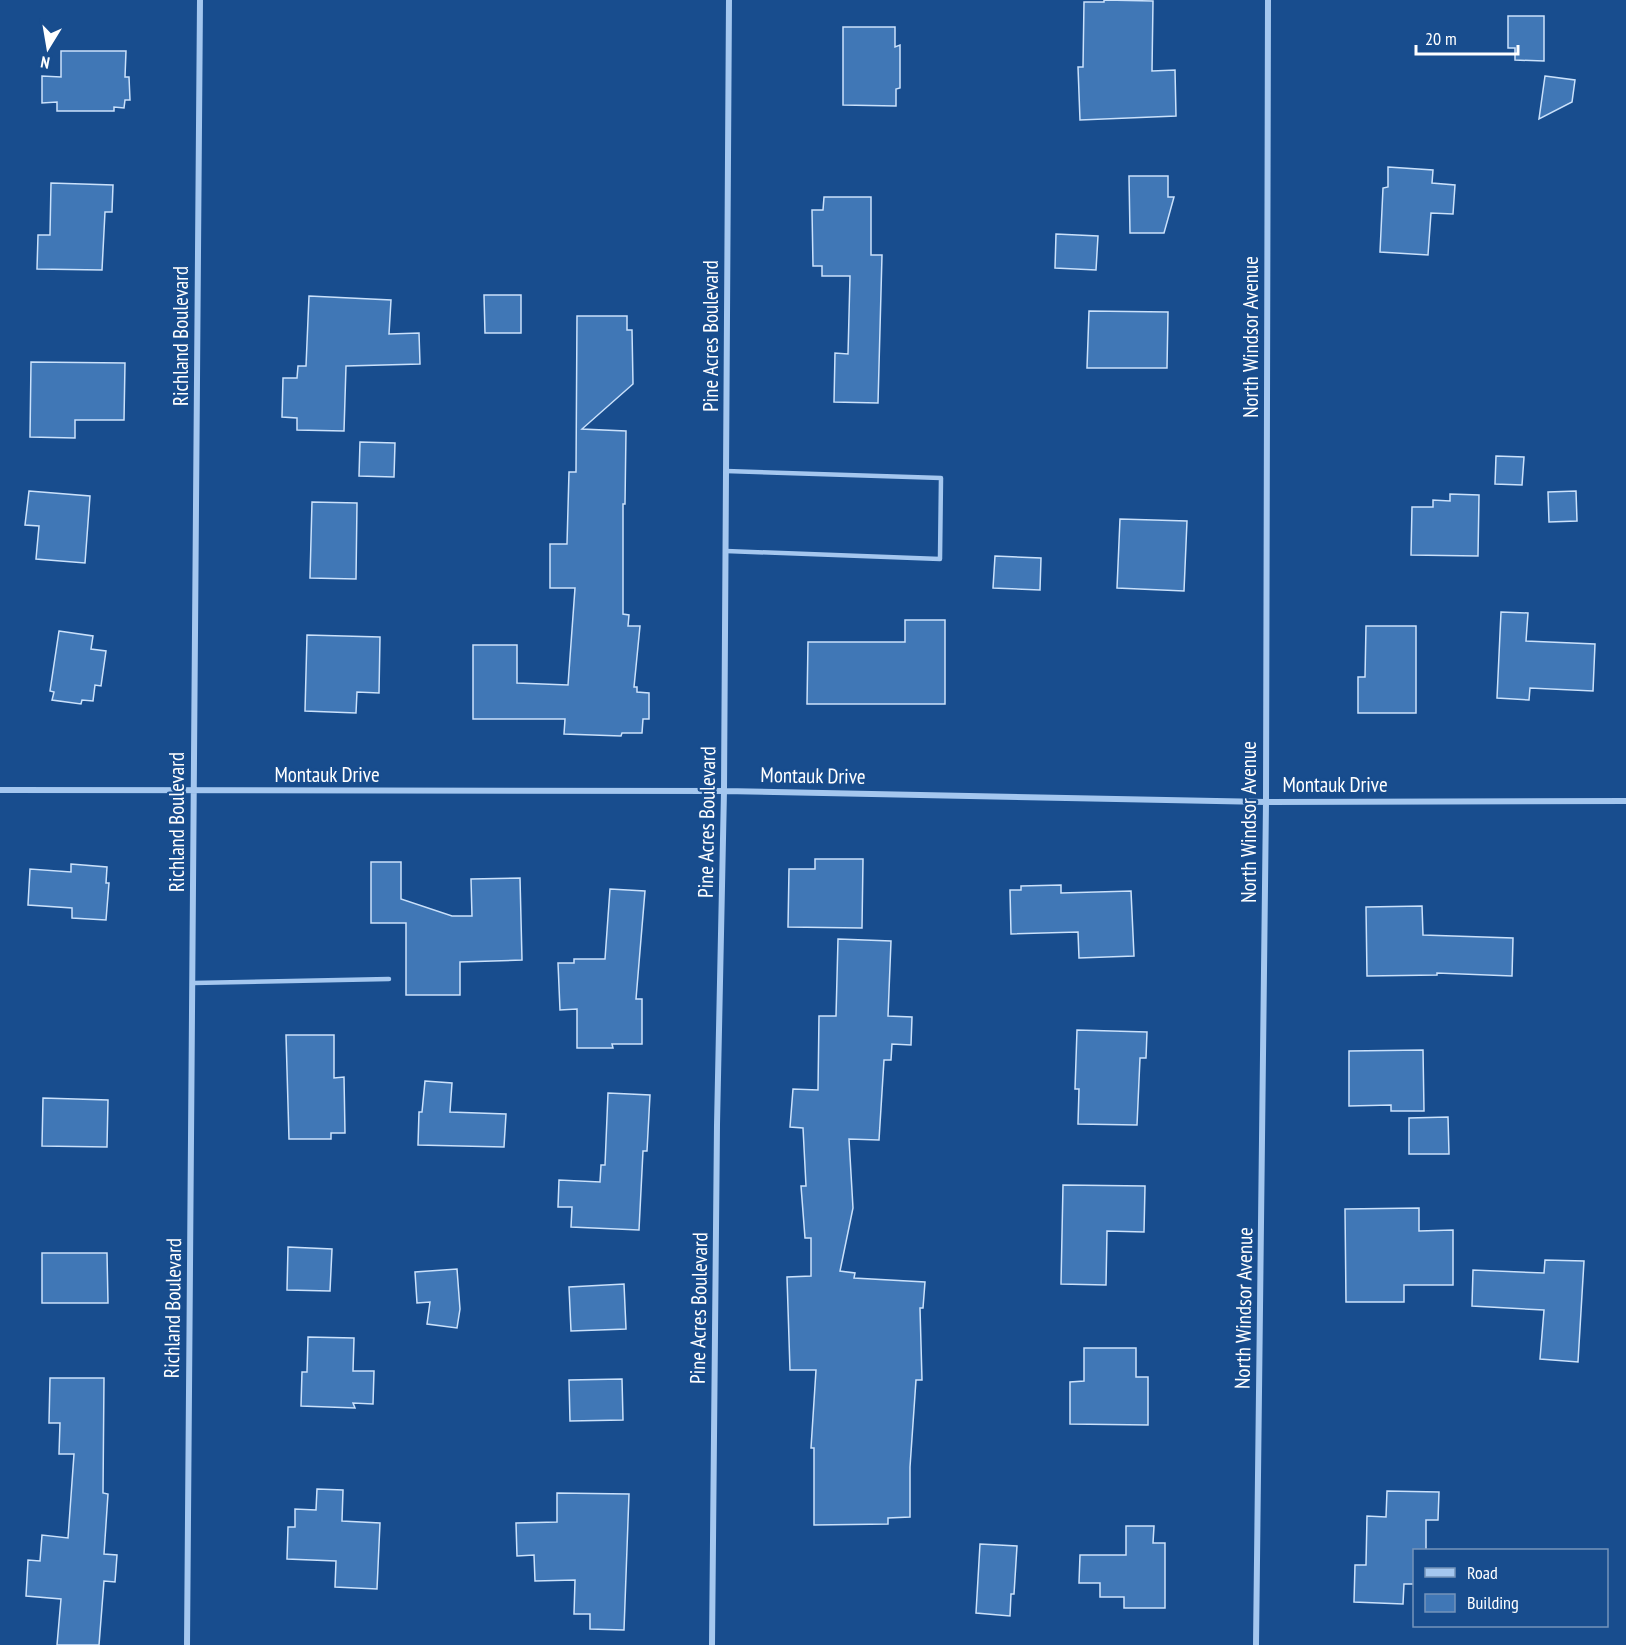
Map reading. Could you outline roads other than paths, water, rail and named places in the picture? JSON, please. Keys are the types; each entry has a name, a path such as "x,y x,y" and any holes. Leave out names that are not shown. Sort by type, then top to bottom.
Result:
{"street":[{"name":"Richland Boulevard","path":"186,1645 200,0"},
{"name":"Pine Acres Boulevard","path":"712,1645 717,1125 724,791 729,0"},
{"name":"North Windsor Avenue","path":"1256,1645 1266,802 1268,0"},
{"name":"Montauk Drive","path":"0,790 724,791 1266,802 1626,801"}],"lane":[{"path":"726,471 941,478 940,559 726,551"},
{"path":"193,983 389,979"}]}
